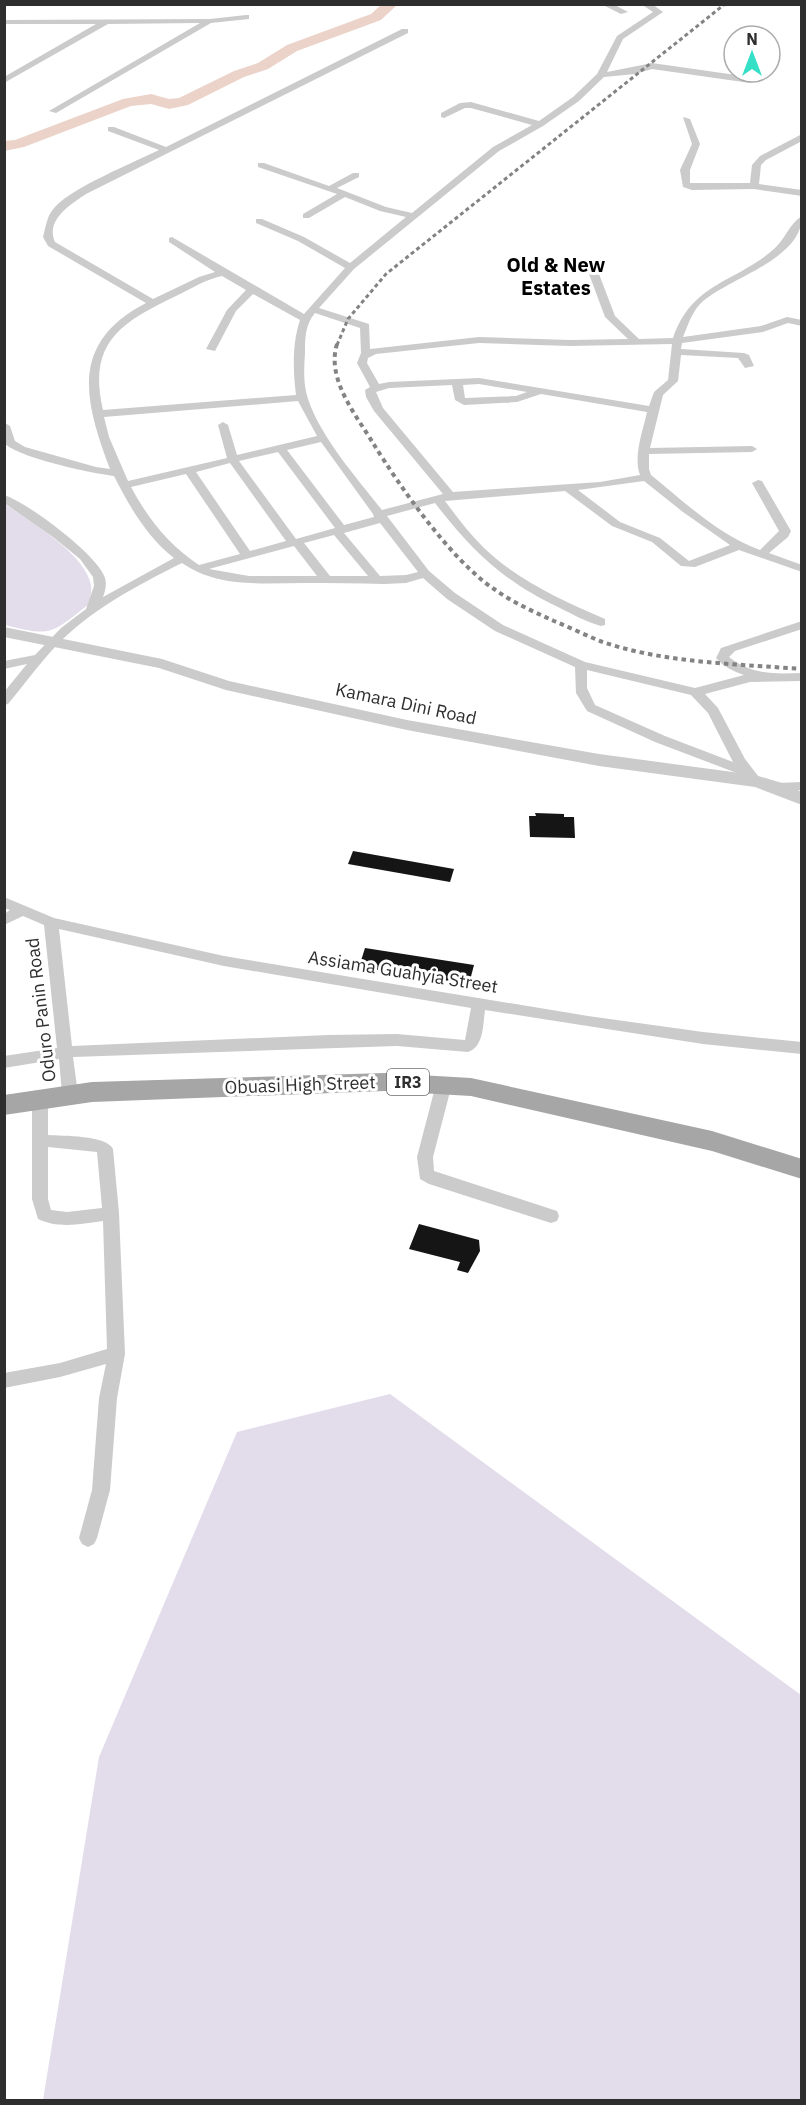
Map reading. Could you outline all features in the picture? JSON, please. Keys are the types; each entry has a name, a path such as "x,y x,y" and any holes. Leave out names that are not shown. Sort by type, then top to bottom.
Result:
{"main road":[{"name":"Obuasi High Street","path":"4,1105 70,1094 385,1082 444,1084 482,1090 712,1141 801,1169"}],"street":[{"path":"605,4 624,12"},
{"path":"645,4 659,12 620,38 601,75 576,99 540,124 496,149 412,216 351,267 309,314 300,334 298,355 298,377 302,398 323,438 425,574 460,603 499,628 581,665 695,692 760,677 801,677"},
{"path":"4,22 210,21 246,17"},
{"path":"53,111 210,21"},
{"path":"4,81 105,22"},
{"path":"10,31 26,23"},
{"path":"153,303 51,244 48,237 52,217 59,208 100,182 405,32"},
{"path":"601,75 635,71 652,66 722,75"},
{"path":"444,115 463,105 471,105 540,124"},
{"path":"686,119 696,144 685,170 686,184 692,187 754,186 801,194"},
{"path":"111,129 166,150"},
{"path":"754,186 757,165 763,158 801,136"},
{"path":"261,165 383,209 412,216"},
{"path":"329,189 356,175"},
{"path":"306,216 344,194"},
{"path":"801,219 789,237 769,258 698,302 685,318 676,346 673,381 658,394 653,410 644,451 643,470 646,477 687,510 739,546 801,569"},
{"path":"260,221 301,239 351,267"},
{"path":"789,237 801,239"},
{"path":"172,240 224,273 309,314 348,319 365,326 366,353"},
{"path":"224,273 208,276 153,303 116,327 101,346 95,375 97,414 119,473 154,532 181,559 197,569 226,577 377,580 406,579 425,574"},
{"path":"594,274 610,317 637,342"},
{"path":"211,349 232,310 253,288"},
{"path":"676,346 763,329 787,320 801,323"},
{"path":"375,387 362,363 366,353 431,343 479,340 570,343 637,342 740,355 745,357 749,366"},
{"path":"601,622 548,598 506,572 479,549 444,497 378,409 369,392 375,387 457,381 492,382 653,410"},
{"path":"457,381 460,400 464,402 517,399 542,390"},
{"path":"97,414 302,398"},
{"path":"223,425 233,460 295,543 326,579"},
{"path":"5,426 10,443 21,449 95,470 119,473"},
{"path":"125,485 323,438"},
{"path":"644,451 752,448"},
{"path":"281,449 377,580"},
{"path":"189,470 247,556"},
{"path":"197,569 339,531 444,497 609,484 646,477"},
{"path":"758,483 785,531 784,535 760,555"},
{"path":"567,487 616,524 656,540 685,564 691,565 739,546"},
{"path":"4,498 89,561 99,576 100,584 89,613"},
{"path":"4,701 52,643 89,613 127,587 181,559"},
{"path":"760,677 725,661 722,658 725,651 801,625"},
{"name":"Kamara Dini Road","path":"4,632 162,664 226,685 474,738 599,760 750,776 801,800"},
{"path":"4,665 40,658"},
{"path":"581,665 581,689 584,700 591,708 750,776"},
{"path":"695,692 710,705 750,776"},
{"path":"776,787 801,786"},
{"name":"Assiama Guahyia Street","path":"4,902 51,922 224,961 479,1004 703,1038 801,1048"},
{"path":"4,920 23,910"},
{"name":"Oduro Panin Road","path":"51,922 70,1094"},
{"path":"4,1062 66,1052 359,1040 397,1040 468,1046 472,1042 479,1004"},
{"path":"444,1084 425,1157 426,1174 435,1179 551,1216"},
{"path":"40,1098 41,1205 44,1214 51,1218 65,1218 111,1213"},
{"path":"40,1140 100,1146 105,1149 111,1213 116,1354 108,1398 101,1490 88,1538"},
{"path":"4,1382 90,1363 116,1354"}],"shaded area":[{"path":"5,504 55,539 79,561 87,573 91,585 89,604 58,627 42,632 5,625"},
{"path":"390,1394 801,1695 801,2100 43,2100 99,1757 237,1432"}],"building":[{"path":"535,813 564,814 564,817 574,817 575,838 530,837 529,816 536,816"},
{"path":"353,851 454,869 450,882 348,864"},
{"path":"365,948 474,965 469,984 359,967"},
{"path":"419,1224 479,1240 480,1251 468,1273 457,1270 460,1262 409,1249"}],"waterway":[{"path":"4,146 18,144 128,102 151,99 169,104 183,102 239,74 263,66 292,48 376,17 391,4"}],"railway":[{"path":"337,345 348,319 386,274 725,4"},
{"path":"337,344 336,370 344,396 384,461 444,542 461,561 494,589 546,618 600,641 624,648 674,658 802,669"}],"district":[{"name":"Old & New Estates","path":"556,276"}]}
